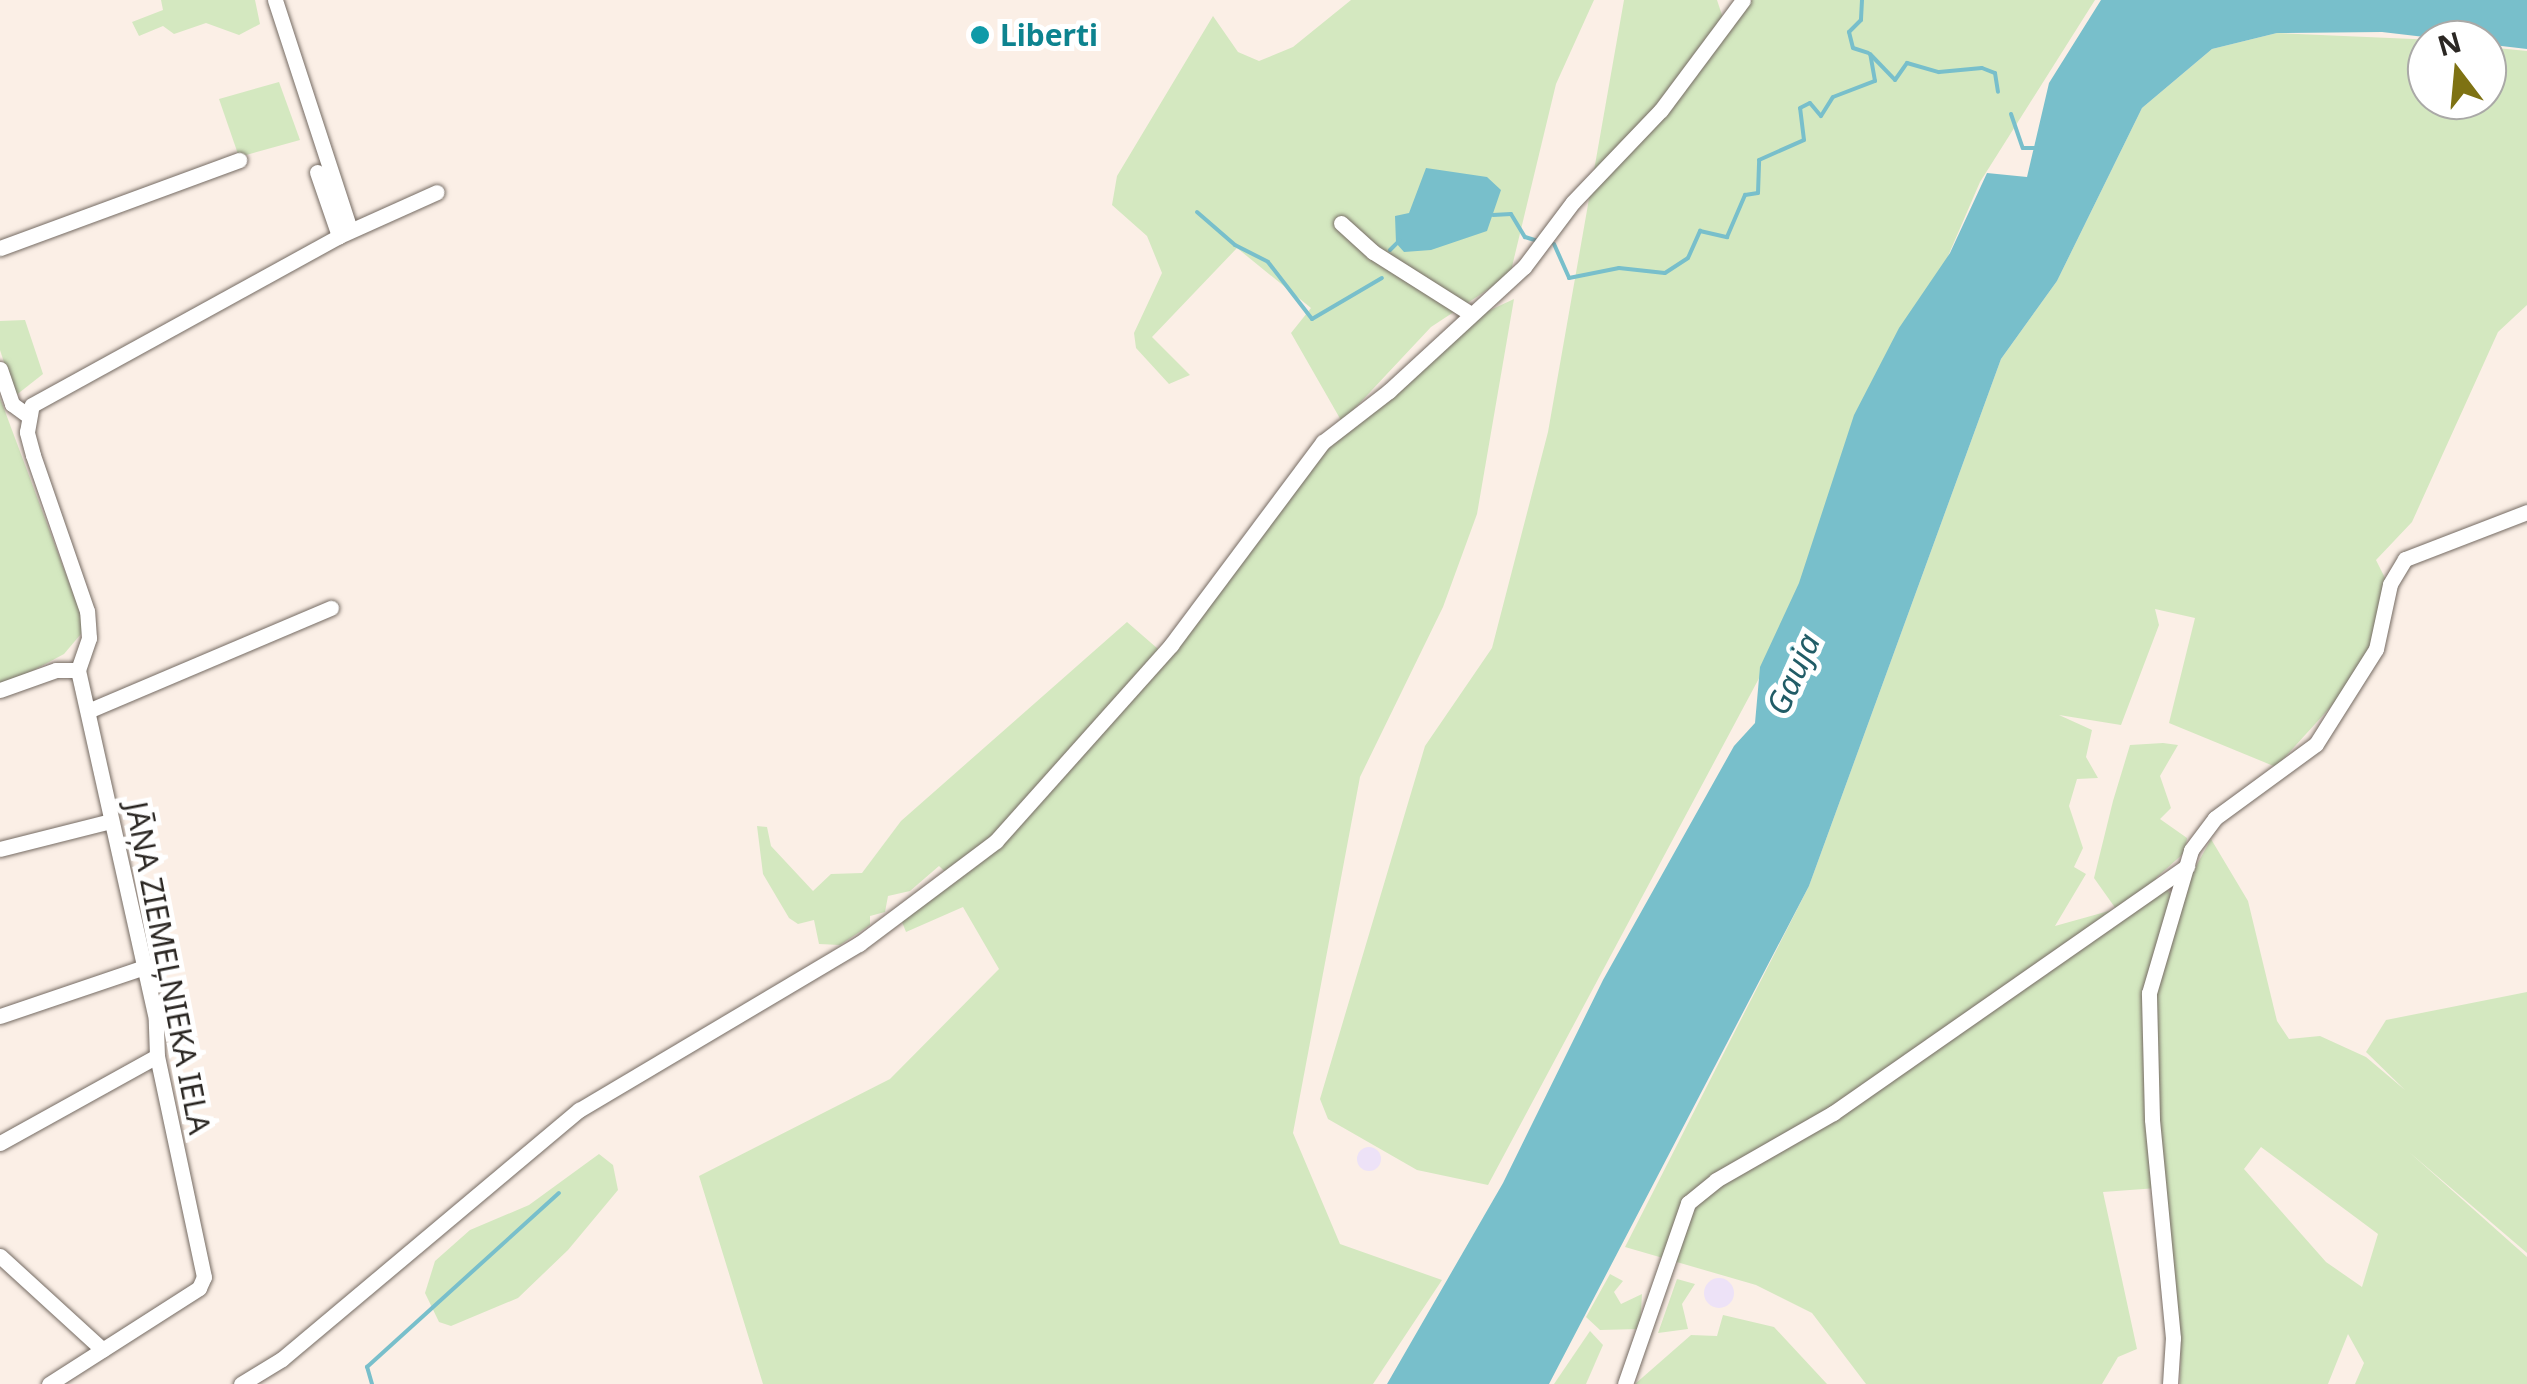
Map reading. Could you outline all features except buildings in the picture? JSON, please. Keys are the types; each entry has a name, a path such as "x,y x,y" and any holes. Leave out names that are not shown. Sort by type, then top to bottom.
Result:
{"street":[{"path":"275,0 344,233"},
{"path":"248,1380 579,1110 860,944 996,841 1171,645 1323,442 1389,392 1524,267 1573,202 1661,110 1743,0"},
{"path":"0,248 239,160"},
{"path":"317,172 344,233"},
{"path":"27,414 54,390 344,233 437,192"},
{"path":"1342,223 1373,252 1471,314"},
{"path":"0,368 12,404 27,414 32,455 87,611 89,638 78,670 56,670 0,690"},
{"path":"2170,1384 2174,1338 2150,1103 2149,993 2186,866 2215,818 2305,756 2324,733 2376,650 2390,584 2406,559 2527,512"},
{"path":"88,711 330,608"},
{"name":"JĀŅA ZIEMEĻNIEKA IELA","path":"78,670 145,967 157,1056 204,1277 199,1288 103,1350"},
{"path":"0,849 111,820"},
{"path":"1625,1384 1688,1203 1716,1180 1847,1103 2186,866"},
{"path":"0,1016 145,967"},
{"path":"0,1140 157,1056"},
{"path":"0,1256 103,1350 49,1384"}],"shaded area":[{"path":"1369,1147 1378,1150 1378,1168 1369,1171 1360,1168 1357,1159 1360,1150"},
{"path":"1719,1278 1729,1283 1734,1293 1729,1303 1719,1308 1709,1303 1704,1293 1709,1283"}],"green space":[{"path":"161,0 255,0 260,24 239,35 206,23 174,34 163,26 139,36 132,22 163,10"},
{"path":"1351,0 1594,0 1556,84 1510,275 1431,327 1342,422 1291,333 1311,308 1237,248 1152,337 1190,375 1169,384 1136,348 1134,333 1162,273 1147,236 1112,205 1117,176 1213,16 1238,52 1259,61 1293,47"},
{"path":"1624,0 1717,0 1727,30 1752,0 2095,0 1980,182 1795,611 1488,1185 1417,1170 1328,1119 1320,1099 1425,746 1492,648 1548,432"},
{"path":"2277,33 2407,39 2407,120 2507,120 2507,49 2527,51 2527,305 2498,332 2412,522 2376,560 2387,582 2373,645 2336,701 2276,767 2169,723 2195,618 2155,609 2159,625 2121,725 2059,715 2092,730 2086,757 2098,778 2077,779 2069,806 2083,848 2074,867 2086,874 2055,926 2116,909 2094,878 2130,745 2178,745 2160,776 2171,808 2160,819 2187,838 2185,852 2156,878 2177,901 2211,839 2248,901 2277,1021 2289,1039 2320,1036 2366,1057 2405,1090 2366,1052 2386,1020 2527,992 2527,1253 2409,1152 2527,1257 2527,1384 2355,1384 2364,1363 2348,1334 2328,1384 2180,1384 2181,1341 2157,1188 2103,1192 2137,1349 2118,1357 2102,1384 1866,1384 1812,1313 1756,1285 1625,1247 1809,886 2001,359 2057,281 2142,108 2212,49","holes":["2261,1147 2378,1234 2362,1287 2326,1262 2244,1169"]},
{"path":"279,82 300,140 239,157 219,99"},
{"path":"1514,299 1477,514 1443,607 1360,777 1293,1133 1340,1244 1442,1280 1373,1384 763,1384 699,1176 890,1079 999,969 963,907 906,932 900,917 956,882 939,866 910,891 888,896 885,912 870,916 870,925 840,945 819,944 814,920 798,924 789,918 763,874 757,826 767,827 771,846 813,891 831,874 862,873 901,821 1127,622 1165,655 1328,449 1469,320"},
{"path":"25,320 43,374 15,396 0,350 0,321"},
{"path":"0,398 86,628 64,654 6,685 0,685"},
{"path":"599,1154 613,1165 618,1190 568,1250 518,1298 451,1326 439,1322 425,1293 435,1261 470,1230 529,1205"},
{"path":"1610,1274 1623,1281 1614,1292 1621,1304 1642,1294 1640,1329 1600,1330 1586,1317"},
{"path":"1677,1279 1695,1284 1682,1304 1688,1329 1658,1333"},
{"path":"1723,1315 1774,1327 1827,1384 1635,1384 1691,1335 1717,1336"},
{"path":"1590,1331 1603,1345 1586,1384 1554,1384"}],"water":[{"name":"Gauja","path":"2101,0 2527,0 2527,49 2507,47 2507,20 2407,20 2407,35 2277,33 2212,49 2142,108 2057,281 2001,359 1809,886 1549,1384 1387,1384 1503,1183 1603,980 1734,746 1755,723 1760,667 1799,583 1854,415 1899,328 1950,253 1987,173 2027,177 2049,83"},
{"path":"1426,168 1487,177 1501,190 1487,231 1431,250 1404,252 1396,243 1395,216 1409,213"}],"waterway":[{"path":"1862,0 1861,20 1849,32 1853,48 1868,53"},
{"path":"1554,244 1569,278 1619,268 1665,273 1688,258 1700,231 1727,237 1745,195 1758,193 1759,160 1804,140 1800,108 1810,103 1821,116 1833,97 1875,81 1870,54 1895,80 1907,63 1939,72 1982,68 1995,73 1998,92"},
{"path":"2011,114 2023,148 2037,148"},
{"path":"1197,212 1235,245 1268,262 1312,319 1382,278"},
{"path":"1493,215 1511,214 1525,237 1538,241"},
{"path":"1390,250 1400,240"},
{"path":"372,1384 367,1367 559,1193"}],"place":[{"name":"Liberti","path":"980,35"}]}
